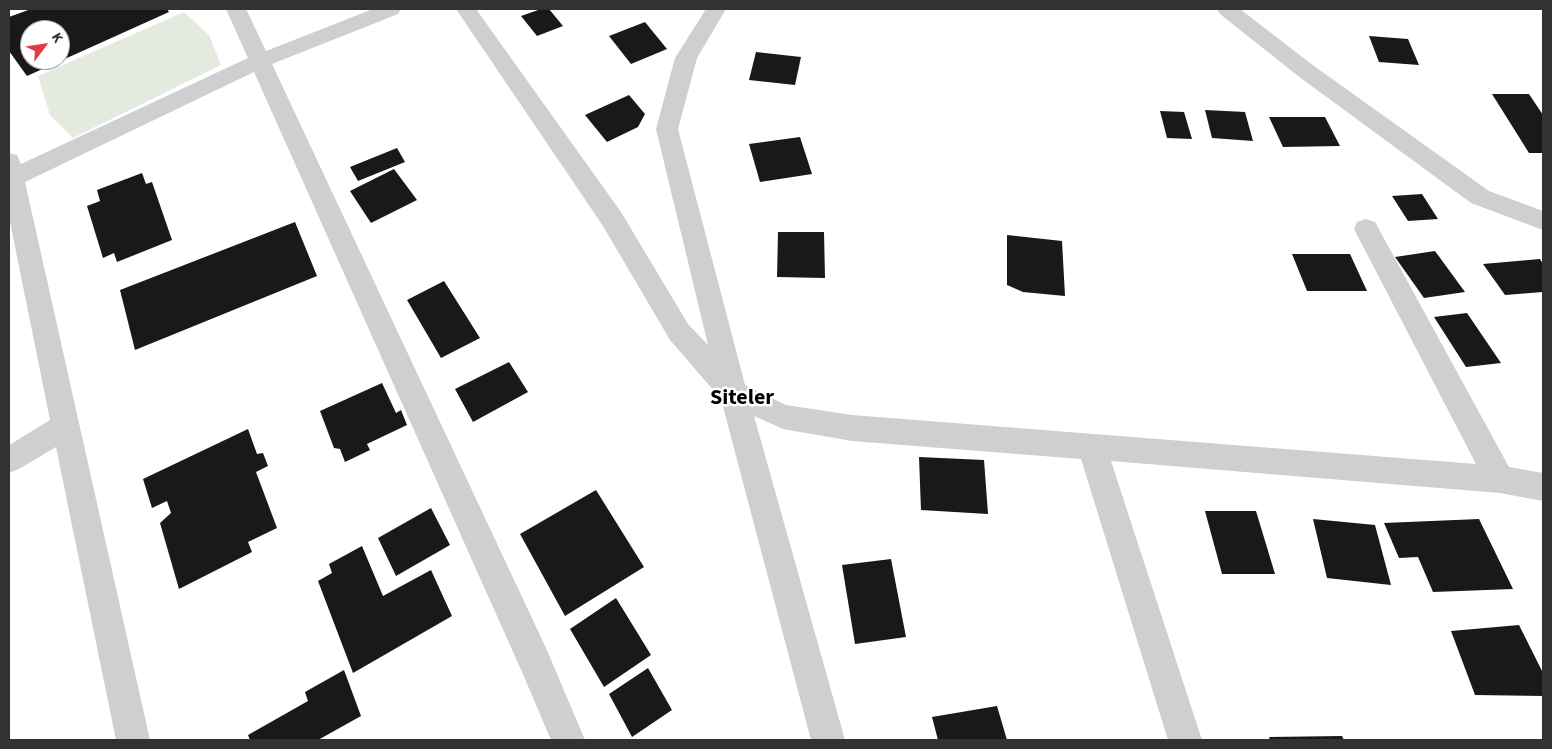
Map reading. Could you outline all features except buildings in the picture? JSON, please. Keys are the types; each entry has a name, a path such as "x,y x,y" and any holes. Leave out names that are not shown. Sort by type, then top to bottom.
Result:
{"street":[{"path":"236,9 534,660 568,740"},
{"path":"133,740 10,173 235,71 391,9"},
{"path":"466,9 612,219 679,332 733,393 783,417 852,428 1500,479 1543,487"},
{"path":"716,9 686,58 667,129 733,393 828,740"},
{"path":"1227,9 1306,71 1480,197 1543,222"},
{"path":"1366,229 1500,479"},
{"path":"9,460 66,426"},
{"path":"1092,447 1185,740"}],"shaded area":[{"path":"184,12 209,35 221,65 73,138 50,115 38,76 52,70 70,70 70,62"}],"district":[{"name":"Siteler","path":"742,399"}]}
